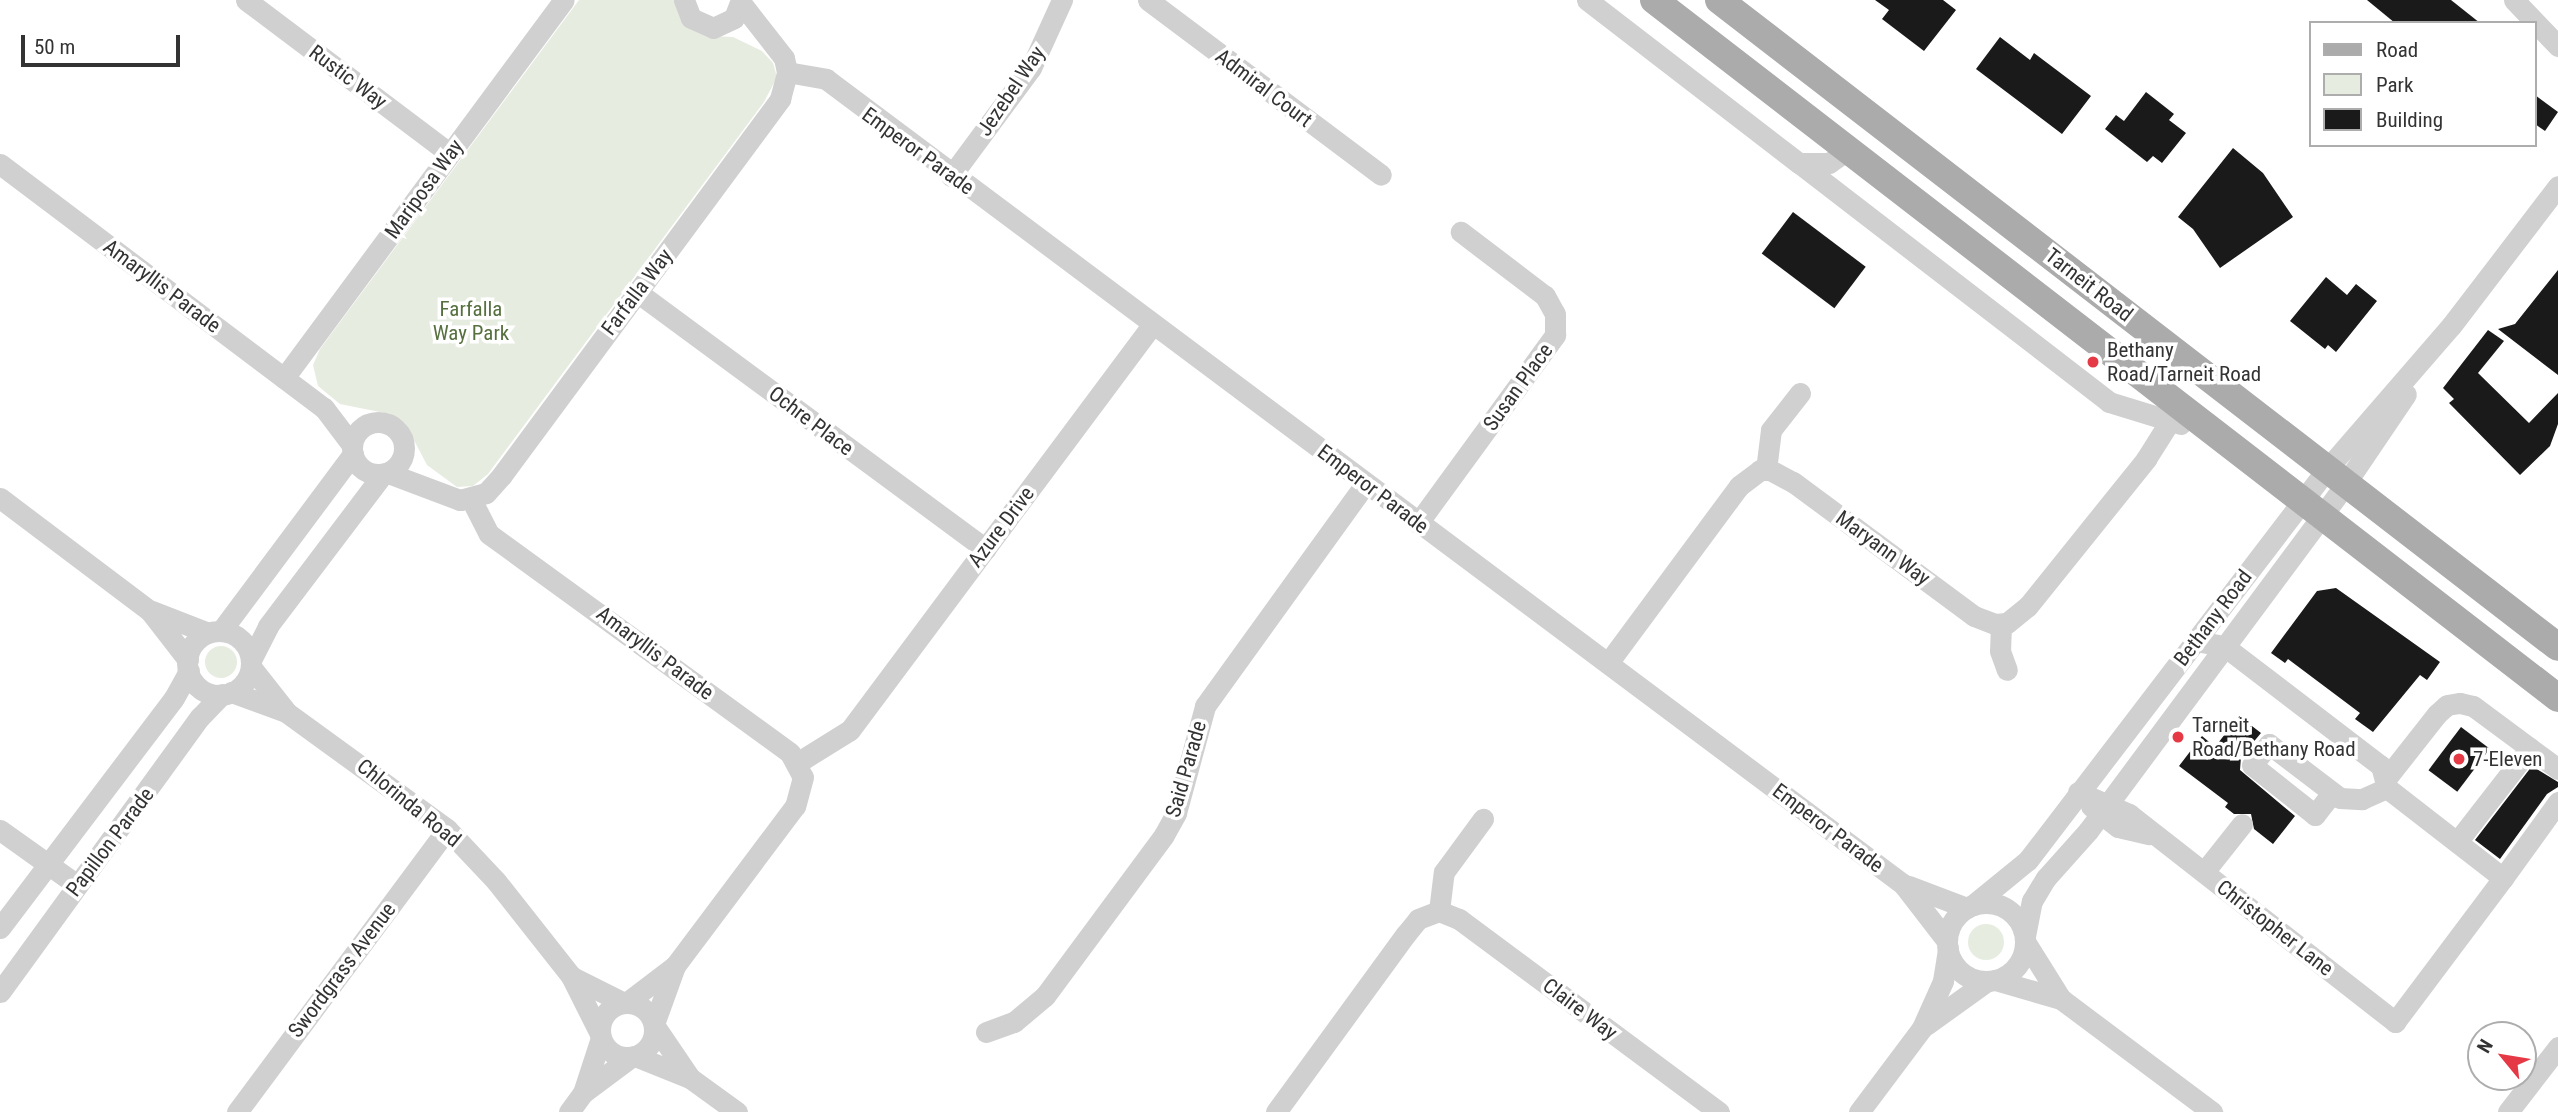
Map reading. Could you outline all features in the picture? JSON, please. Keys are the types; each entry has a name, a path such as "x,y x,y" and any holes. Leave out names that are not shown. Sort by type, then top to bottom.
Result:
{"main road":[{"name":"Tarneit Road","path":"1654,0 2558,698"},
{"path":"1698,0 1844,115 1853,131 1849,149"},
{"name":"Tarneit Road","path":"1719,0 2558,647"}],"street":[{"name":"Rustic Way","path":"246,0 449,153"},
{"name":"Mariposa Way","path":"284,378 564,0"},
{"name":"Jezebel Way","path":"951,176 1031,68 1062,0"},
{"name":"Admiral Court","path":"1148,0 1381,176"},
{"name":"Tarneit Road","path":"1587,0 2109,402 2147,415 2207,429"},
{"path":"2514,0 2534,21"},
{"path":"683,1 691,18 713,28 742,32 773,45"},
{"path":"713,28 734,18 741,2 773,45 786,80"},
{"path":"2537,24 2558,46"},
{"name":"Emperor Parade","path":"786,80 842,95 1608,663 1903,884 1948,945"},
{"name":"Farfalla Way","path":"479,496 637,292 786,80"},
{"path":"1798,163 1829,163 1849,149"},
{"name":"Amaryllis Parade","path":"0,164 324,408 352,450"},
{"name":"Bethany Road","path":"1970,906 2022,867 2196,641 2311,509 2558,186"},
{"name":"Susan Place","path":"1418,523 1555,335 1555,314 1545,296 1461,232"},
{"name":"Ochre Place","path":"637,292 985,549"},
{"name":"Azure Drive","path":"800,770 850,730 1152,325"},
{"path":"1608,663 1738,486 1749,476 1766,470 1771,430 1800,393"},
{"name":"Amaryllis Parade","path":"324,408 373,423"},
{"path":"2137,465 2147,415"},
{"path":"2007,670 2000,651 2001,624 2028,606 2137,465 2146,459 2170,421"},
{"path":"188,666 194,643 214,632 352,450 359,431 373,423 397,430 404,446 433,488"},
{"path":"0,498 150,611 188,666 198,686 227,693 244,682 268,626 385,473 400,462 404,446"},
{"path":"352,450 360,468 433,488 451,498 479,496"},
{"name":"Maryann Way","path":"1766,470 1793,482 1974,616 2001,624"},
{"name":"Said Parade","path":"986,1032 1014,1022 1045,996 1164,835 1177,813 1205,706 1365,484"},
{"name":"Amaryllis Parade","path":"479,496 510,545 800,770"},
{"name":"Bethany Road","path":"2025,940 2038,890 2104,810 2224,646 2311,509"},
{"path":"150,611 245,643 251,664"},
{"path":"2196,641 2224,646 2381,766 2386,784 2503,878 2558,802"},
{"name":"Chlorinda Road","path":"251,664 286,712 447,829 496,881 570,976 601,1036"},
{"name":"Papillon Parade","path":"0,928 174,698 188,666"},
{"name":"Chlorinda Road","path":"227,693 286,712"},
{"name":"Papillon Parade","path":"0,992 200,717 227,693"},
{"path":"2332,793 2340,798 2361,799 2386,784 2447,705 2473,706 2558,769"},
{"path":"2457,842 2530,748"},
{"path":"583,1093 608,1011 625,1003 675,966 794,806 800,770"},
{"name":"Christopher Lane","path":"2078,792 2104,810 2129,814 2395,1022 2503,878"},
{"path":"1276,1112 1412,926 1429,912 1439,911 1444,872 1483,819"},
{"path":"2204,872 2242,824"},
{"name":"Swordgrass Avenue","path":"237,1112 447,829"},
{"path":"0,830 77,886"},
{"name":"Emperor Parade","path":"1903,884 1970,906"},
{"path":"1859,1112 1922,1028 1943,981 1953,922 1970,906 1996,904 2007,908 2022,925 2025,940 2061,999 2202,1109"},
{"name":"Claire Way","path":"1439,911 1459,919 1719,1112"},
{"path":"1922,1028 2020,963 2025,940"},
{"path":"1948,945 1966,975 2061,999"},
{"path":"569,1112 583,1093 649,1047 675,966"},
{"name":"Chlorinda Road","path":"570,976 625,1003"},
{"path":"625,1003 641,1007 690,1078"},
{"path":"601,1036 610,1052 633,1057 690,1078 737,1112"},
{"path":"2508,1112 2558,1047"}],"green space":[{"name":"Farfalla Way Park","path":"579,0 674,0 712,36 733,37 762,51 773,63 777,77 764,102 488,474 473,486 457,487 427,465 405,423 390,414 340,404 318,386 313,365 320,349"},
{"path":"221,646 232,651 237,662 232,673 221,678 210,673 205,662 210,651"},
{"path":"1986,924 1998,930 2004,942 1998,954 1986,960 1974,954 1968,942 1974,930"}],"building":[{"path":"1875,0 1943,0 1956,10 1924,51 1882,19 1889,10"},
{"path":"2367,0 2451,0 2477,21 2393,21"},
{"path":"2000,37 2030,60 2034,53 2091,96 2062,134 1976,69"},
{"path":"2146,92 2174,114 2169,120 2186,133 2162,163 2153,156 2147,162 2105,129 2116,115 2124,121"},
{"path":"2537,96 2558,112 2545,131 2537,125"},
{"path":"2233,148 2263,173 2293,217 2220,268 2193,229 2178,217"},
{"path":"1793,212 1866,267 1834,308 1762,254"},
{"path":"2558,270 2558,375 2498,329 2515,324"},
{"path":"2326,277 2347,295 2356,284 2377,301 2336,352 2328,345 2325,349 2290,321"},
{"path":"2488,330 2504,341 2478,373 2529,423 2558,393 2558,424 2550,446 2520,475 2449,403 2454,399 2443,388"},
{"path":"2336,588 2440,662 2427,680 2420,675 2373,732 2355,719 2360,713 2288,659 2285,663 2271,653 2317,591"},
{"path":"2239,716 2261,733 2241,757 2240,770 2295,816 2273,844 2254,829 2251,814 2234,814 2225,807 2228,803 2179,766 2202,736 2215,747"},
{"name":"7-Eleven","path":"2461,727 2490,749 2457,792 2429,770"},
{"path":"2532,766 2558,782 2558,787 2547,794 2500,859 2475,840"}],"place":[{"name":"Bethany Road/Tarneit Road","path":"2093,362"},
{"name":"Tarneit Road/Bethany Road","path":"2178,737"},
{"name":"7-Eleven","path":"2459,759"}]}
